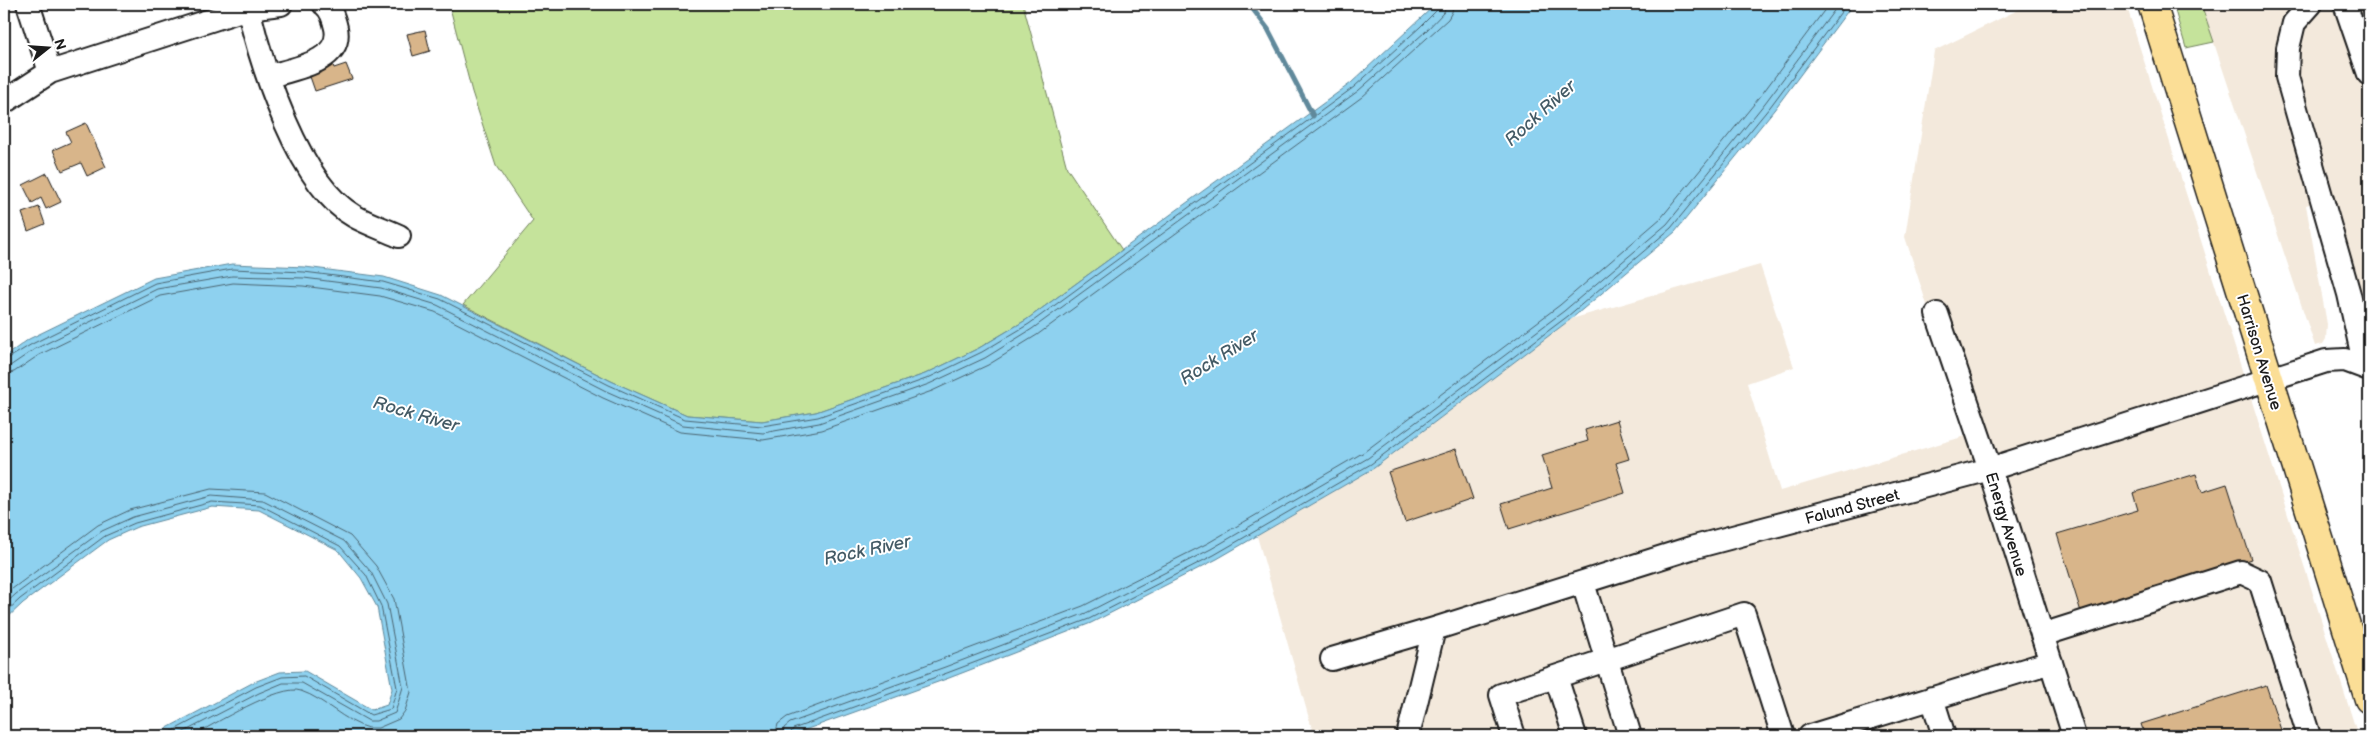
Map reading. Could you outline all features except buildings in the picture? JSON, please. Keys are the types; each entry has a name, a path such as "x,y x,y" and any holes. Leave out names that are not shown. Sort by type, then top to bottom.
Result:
{"main road":[{"name":"Harrison Avenue","path":"2152,4 2369,699"}],"street":[{"path":"28,4 50,72"},
{"path":"4,102 50,72 248,6 281,4"},
{"path":"269,76 299,68 324,57 335,47 338,35 335,21 324,4"},
{"path":"2312,4 2294,23 2288,48 2287,77 2367,368"},
{"path":"2345,4 2369,74"},
{"path":"248,6 254,34 281,111 301,154 326,192 353,216 399,236"},
{"name":"Energy Avenue","path":"1937,314 1990,469 2074,736"},
{"name":"Falund Street","path":"1332,659 1434,630 1691,548 1990,469 2326,361 2345,360 2367,368"},
{"path":"2042,635 2241,572 2260,581 2309,736"},
{"path":"1583,583 1630,736"},
{"path":"1514,736 1501,695 1744,614 1783,736"},
{"path":"1408,736 1434,630"},
{"path":"1810,736 2051,662"},
{"path":"1556,677 1575,736"},
{"path":"1932,698 1944,736"}],"shaded area":[{"path":"2030,4 2126,4 2358,736 1314,736 1257,536 1374,468 1571,319 1760,265 1794,367 1747,383 1780,491 1969,435 1905,237 1934,51"},
{"path":"2201,4 2369,4 2369,332 2367,331 2332,198 2306,205 2327,324 2326,339 2323,344 2315,346"}],"green space":[{"path":"449,4 1023,4 1067,168 1122,250 1026,320 979,348 925,374 816,412 762,421 687,415 611,381 463,305 533,221 496,166 472,92"},
{"path":"2173,4 2201,4 2214,42 2186,48"}],"water":[{"name":"Rock River","path":"1436,4 1853,4 1774,110 1675,232 1571,319 1374,468 1217,559 1091,623 949,678 788,736 152,736 254,682 280,672 305,671 372,710 387,705 392,689 377,607 361,578 338,550 259,510 212,507 137,527 108,540 23,603 4,621 4,357 29,339 154,278 232,264 305,267 384,277 441,295 611,381 687,415 762,421 816,412 925,374 979,348 1026,320 1351,83"}],"waterway":[{"path":"1249,4 1268,29 1313,116"}]}
